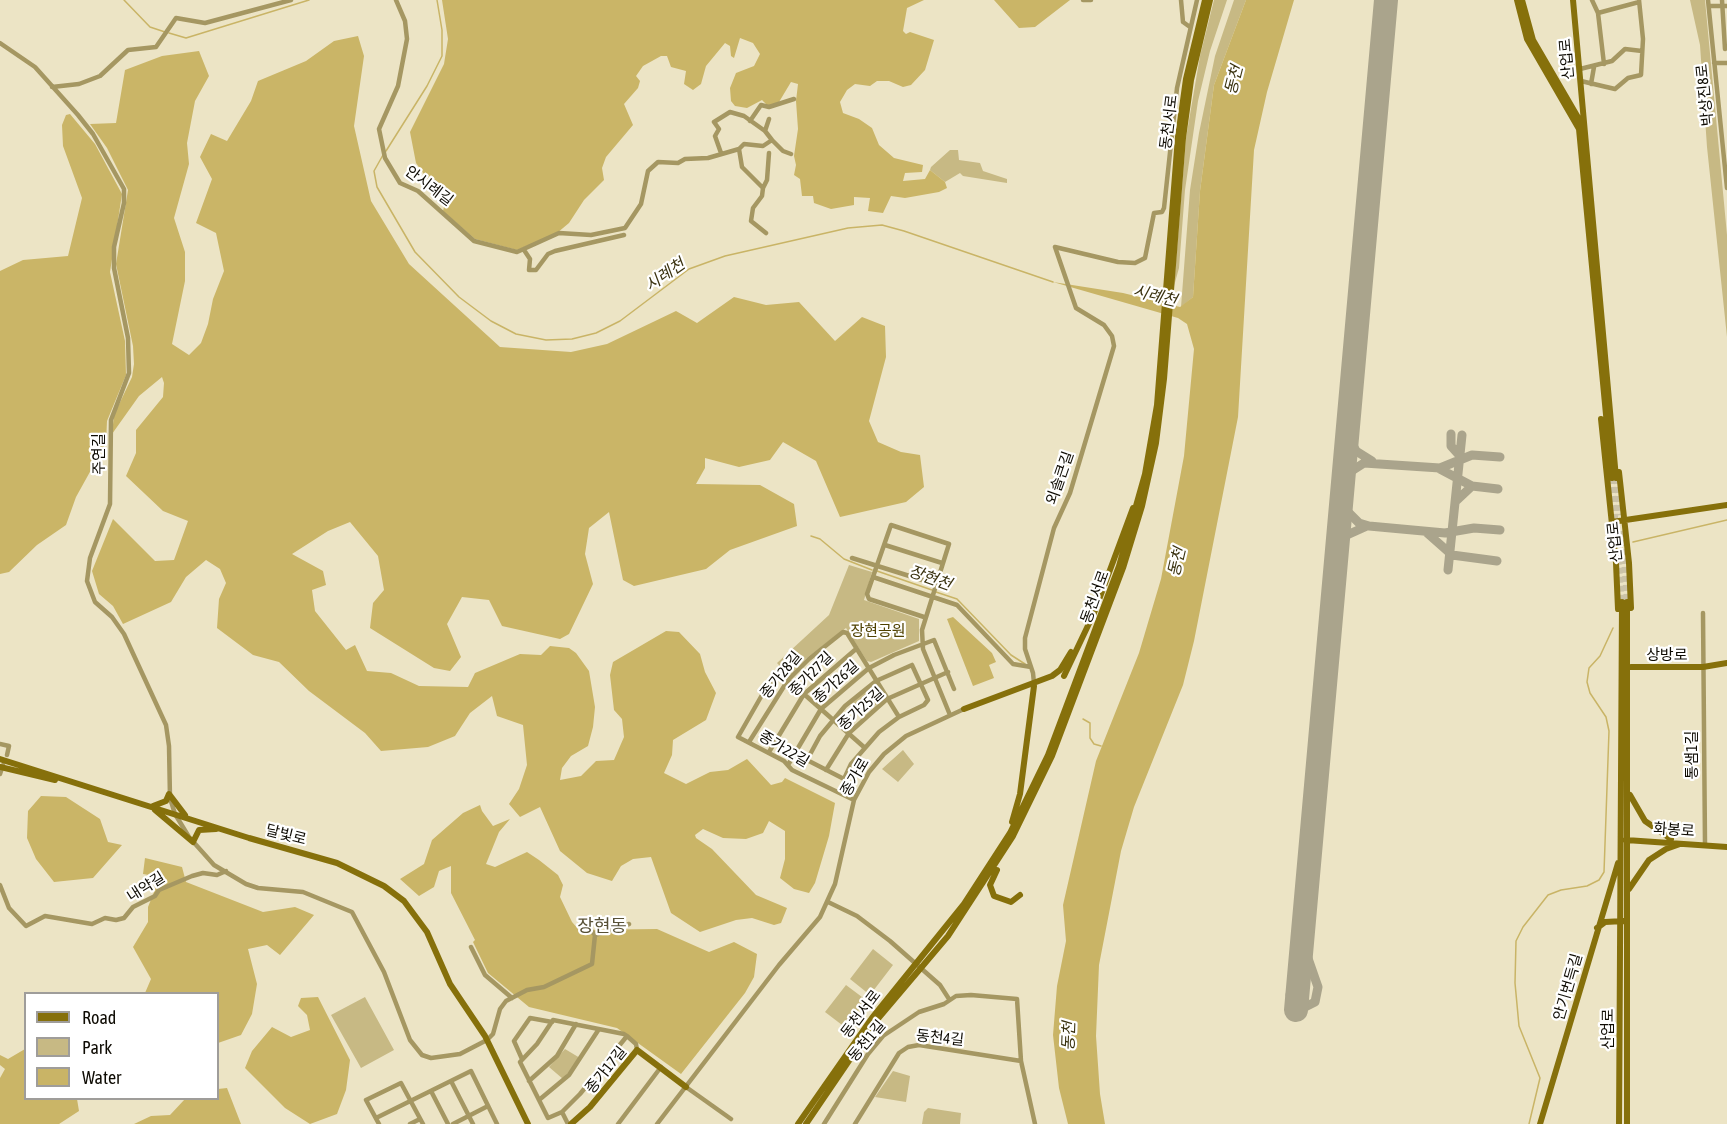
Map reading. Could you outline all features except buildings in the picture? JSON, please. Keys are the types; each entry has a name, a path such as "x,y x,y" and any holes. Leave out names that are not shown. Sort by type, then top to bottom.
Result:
{"main road":[{"name":"동천서로","path":"798,1124 872,1018 968,908 1013,836 1052,756 1134,537 1156,443 1180,120 1192,53 1205,0"},
{"name":"동천서로","path":"1168,293 1191,80 1210,0"},
{"name":"산업로","path":"1517,0 1527,39 1579,129 1614,478"},
{"path":"1522,0 1533,40 1579,116 1586,135"},
{"name":"산업로","path":"1573,0 1586,135 1600,331 1625,521 1630,581 1631,667 1628,753"},
{"name":"산업로","path":"1600,331 1601,421 1617,581 1620,921 1624,1110 1627,1124"},
{"name":"동천서로","path":"806,1124 866,1034 964,904 1002,846 1034,786 1119,566 1145,474 1157,405 1165,336"},
{"path":"1064,676 1107,579 1145,474"},
{"path":"1612,522 1727,505"},
{"path":"964,709 1034,684 1056,673 1066,662 1107,579"},
{"name":"산업로","path":"1620,753 1624,602 1628,753 1628,921 1624,1110 1620,1124"},
{"name":"상방로","path":"1631,667 1703,667 1727,663"},
{"path":"1002,846 1019,800 1034,684"},
{"name":"달빛로","path":"1,766 73,782 223,830 337,863 376,880 404,901 427,932 450,984 487,1040 528,1124"},
{"path":"1628,786 1634,805 1645,820 1662,835 1680,842"},
{"path":"150,806 157,806 169,794 179,811 190,819"},
{"path":"150,806 193,842 199,831 223,830"},
{"path":"1013,836 990,888 994,896 1001,901 1016,901 1020,895"},
{"name":"화봉로","path":"1620,840 1680,842 1727,847"},
{"path":"1628,892 1637,874 1649,860 1666,849 1688,843"},
{"name":"안기번득길","path":"1540,1124 1620,857"},
{"path":"1597,929 1605,922 1628,921"},
{"name":"종가17길","path":"570,1124 590,1107 637,1050 686,1087"}],"street":[{"path":"52,87 78,84 100,76 128,50 156,47 176,18 205,23 291,0"},
{"path":"1083,0 1091,0"},
{"path":"1181,0 1183,22 1190,27 1197,0"},
{"path":"1592,0 1598,14 1604,64"},
{"path":"1581,81 1615,89 1628,78 1641,75 1639,1 1598,14"},
{"name":"안시례길","path":"398,2 407,39 398,86 380,125 385,158 400,183 418,191 474,241 508,251 525,250"},
{"path":"1709,3 1724,4 1726,49 1712,49"},
{"name":"박상진8로","path":"1709,3 1727,188"},
{"name":"외솔큰길","path":"1034,684 1025,649 1025,638 1054,528 1070,493 1114,346 1112,336 1104,325 1082,313 1071,299 1055,247 1118,262 1135,263 1145,258 1154,213 1162,212 1164,208 1177,88 1190,27"},
{"name":"주연길","path":"0,42 22,56 93,134 124,189 114,248 114,268 128,338 129,374 111,420 110,504 90,558 87,581 95,602 112,617 124,634 165,725 169,746 169,794 175,814 193,842 214,865 226,871"},
{"path":"1580,69 1612,61 1625,49 1642,51"},
{"path":"1714,63 1727,63"},
{"path":"1592,84 1594,67"},
{"path":"750,121 761,105 769,107 794,99"},
{"path":"721,153 715,136 719,129 714,122 730,111 765,130 783,151 791,154"},
{"path":"765,130 769,119"},
{"path":"1720,121 1727,121"},
{"path":"624,235 555,251 548,254 536,270 529,270 530,259 525,250 558,233 591,235 625,228 641,204 645,178 651,166 658,162 678,163 739,149 744,144 763,146 772,140"},
{"path":"739,149 742,167 763,188"},
{"path":"766,233 751,221 753,208 762,196 769,153"},
{"path":"924,617 869,599 867,594 891,525 949,544 924,617 922,643 950,715"},
{"path":"885,545 942,564"},
{"path":"852,558 935,585"},
{"path":"874,576 957,605 1012,664 1031,667"},
{"name":"통샘1길","path":"1703,613 1705,844"},
{"name":"종가28길","path":"749,742 788,680 809,659 843,632 847,633 856,649"},
{"path":"922,643 932,640 936,642 954,689"},
{"name":"종가26길","path":"788,765 821,709 869,668 922,643"},
{"path":"856,649 898,717"},
{"name":"종가27길","path":"769,752 804,694 856,649"},
{"name":"종가25길","path":"912,665 920,683 928,700 924,705 898,717 865,748 851,764 844,779 807,760 832,719 876,681 912,665"},
{"name":"종가22길","path":"788,680 779,672 766,688 738,736 769,752 792,770 854,801"},
{"name":"종가25길","path":"826,770 849,733 887,699 948,672"},
{"path":"788,680 865,748"},
{"name":"종가로","path":"657,1124 779,965 814,924 828,902 838,873 854,801 869,772 884,754 917,730 964,709"},
{"path":"0,744 9,746 7,755"},
{"path":"226,871 253,887 303,892 352,912 384,972 410,1040 422,1055 450,1057 487,1040 496,1028 503,1004 527,990 544,987 592,964 595,935 583,921"},
{"name":"내약길","path":"0,885 9,908 26,926 45,916 92,924 103,919 124,918 133,907 155,896 159,890 192,876 203,873 217,875 226,871"},
{"path":"828,902 870,925 940,985 949,999"},
{"path":"595,935 629,924"},
{"path":"471,947 485,975 512,998"},
{"name":"동천1길","path":"824,1124 868,1054 883,1036 906,1018 944,1004 949,999 970,995 1017,999 1021,1061"},
{"path":"522,1059 514,1041 530,1018 576,1024 627,1036 636,1044 637,1050"},
{"path":"552,1021 520,1062 548,1118 562,1112 580,1094 627,1036"},
{"path":"529,1081 558,1056 576,1024"},
{"path":"539,1100 569,1075 599,1029"},
{"name":"동천4길","path":"855,1124 899,1053 908,1047 919,1045 1021,1061"},
{"path":"1021,1061 1035,1124"},
{"path":"618,1124 661,1067"},
{"path":"376,1118 471,1071 497,1124"},
{"path":"451,1081 473,1124"},
{"path":"379,1124 366,1100 401,1083 422,1121 410,1124"},
{"path":"686,1087 731,1119"},
{"path":"431,1091 450,1124 489,1106"},
{"path":"562,1112 570,1124"}],"green space":[{"path":"1214,0 1227,0 1210,51 1198,101 1185,190 1179,268 1174,286 1186,138 1200,56"},
{"path":"1234,0 1246,0 1214,85 1200,191 1193,297 1181,307 1190,190 1199,133 1215,56"},
{"path":"1690,0 1705,0 1727,235 1727,337 1707,147 1700,45"},
{"path":"950,150 958,150 959,160 980,163 983,171 1007,179 1007,183 963,176 960,173 945,182 930,170"},
{"name":"장현공원","path":"849,565 872,572 864,600 919,619 919,641 871,662 867,661 846,628 804,660 789,676 777,663 829,615"},
{"path":"874,685 883,696 882,700 863,716 850,703"},
{"path":"903,750 914,764 898,782 882,769"},
{"path":"873,949 893,965 870,995 850,979"},
{"path":"846,985 866,1000 846,1028 825,1012"},
{"path":"365,997 394,1050 361,1068 331,1015"},
{"path":"565,1049 580,1058 563,1079 549,1067"},
{"path":"893,1071 910,1076 906,1102 875,1097"},
{"path":"928,1108 961,1113 960,1124 922,1124 924,1112"}],"shaded area":[{"path":"442,0 924,0 907,8 903,31 906,34 910,32 934,40 925,70 911,85 903,87 889,81 877,81 870,86 855,84 847,90 840,102 843,113 859,119 872,128 879,145 894,158 923,165 922,172 905,173 903,181 925,179 930,170 945,182 947,188 939,192 905,198 891,196 883,213 868,211 870,198 854,197 854,205 831,209 814,203 813,196 802,196 800,179 794,175 798,129 796,101 798,84 791,82 779,102 768,106 762,100 747,108 735,106 731,101 730,88 736,73 754,66 760,54 753,43 740,38 734,58 731,56 730,46 725,43 706,66 701,84 693,90 684,84 686,71 671,67 667,56 661,56 643,66 636,76 640,81 638,88 624,104 633,125 606,157 602,168 604,180 584,200 569,223 557,233 517,250 475,239 443,211 446,198 436,191 416,163 410,132 444,64 448,39"},
{"path":"994,0 1070,0 1035,27 1019,28"},
{"path":"358,36 364,56 354,126 371,201 409,264 500,347 571,352 607,344 676,311 697,323 734,297 766,305 799,302 835,341 862,317 885,326 886,357 869,421 878,442 901,452 920,455 924,487 906,502 840,517 816,461 783,442 770,460 739,467 705,458 705,468 696,484 760,485 794,504 797,526 730,550 706,569 634,586 623,580 609,512 589,528 585,554 593,584 569,634 560,639 502,626 489,600 462,597 447,624 461,657 450,671 434,668 370,628 373,603 384,590 378,556 350,522 328,531 292,554 323,571 326,585 312,590 315,611 346,650 355,645 367,671 391,673 419,686 468,687 475,673 520,654 541,655 550,646 569,648 576,653 589,671 595,707 593,727 588,746 571,756 562,768 560,780 581,776 596,761 614,760 624,737 622,719 614,710 610,675 613,662 666,631 679,632 700,654 705,672 716,693 706,720 673,740 672,755 664,773 686,784 710,772 728,770 747,759 771,785 782,782 785,778 835,803 829,836 815,883 809,893 794,889 780,878 785,859 785,831 769,821 763,833 746,839 723,838 703,829 695,835 712,849 756,895 787,908 781,923 774,925 752,918 736,920 700,932 671,913 651,857 633,859 621,866 612,881 587,873 560,851 540,807 520,817 509,804 519,789 527,765 523,725 497,716 492,696 470,713 455,736 428,747 381,751 365,733 309,691 279,662 253,655 217,628 219,599 226,583 220,569 206,560 186,577 171,602 123,624 113,606 99,594 92,571 113,519 155,561 174,560 188,521 163,511 126,476 136,453 136,430 163,397 162,377 139,396 112,434 114,415 132,377 134,364 133,346 116,264 128,190 107,148 90,124 116,123 125,70 162,56 199,51 209,76 195,101 187,143 189,164 174,218 185,252 185,281 172,344 189,355 201,343 213,299 224,271 216,233 196,223 212,179 200,157 211,134 227,141 251,101 258,81 306,61 334,41"},
{"path":"70,114 95,144 122,194 110,272 125,341 126,375 107,421 106,443 76,497 66,525 37,545 9,572 0,574 0,271 23,260 68,256 82,198 63,146 62,125 66,115"},
{"path":"41,796 66,797 100,819 108,842 122,845 93,878 54,882 36,859 27,838 28,811"},
{"path":"480,805 493,826 510,819 499,832 486,864 495,867 527,852 539,860 558,875 563,885 560,897 572,922 579,930 657,929 709,952 734,942 757,954 754,977 745,993 681,1074 617,1028 529,1007 488,973 473,942 475,940 451,893 451,866 439,871 434,887 419,896 400,879 424,864 432,840 463,813"},
{"path":"145,858 182,867 186,882 263,912 295,907 314,915 280,955 267,945 248,949 257,984 252,1014 241,1035 219,1043 219,992 145,992 151,979 133,947 148,922 148,907 160,877 143,874"},
{"path":"318,997 350,1060 346,1090 337,1114 310,1124 285,1108 245,1068 252,1051 272,1027 291,1037 310,1030 307,1015 298,1006 301,998"},
{"path":"24,1050 24,1100 77,1100 79,1111 59,1124 0,1124 0,1078 5,1069 0,1065 0,1055 8,1059"},
{"path":"227,1088 241,1124 134,1124 151,1116 170,1115 184,1100 219,1100 219,1089"}],"water":[{"name":"동천","path":"1246,0 1294,0 1267,92 1254,150 1238,417 1194,641 1183,685 1134,807 1121,851 1099,965 1096,1036 1100,1094 1105,1124 1068,1124 1059,1088 1053,1035 1057,986 1066,941 1063,905 1096,761 1139,653 1161,579 1184,456 1194,349 1187,324 1178,318 1053,282 1123,293 1180,307 1193,297 1200,191 1214,85"},
{"path":"953,617 992,653 996,662 989,665 994,678 973,686 947,619"}],"waterway":[{"name":"시례천","path":"124,0 150,27 165,32"},
{"name":"시례천","path":"169,33 186,38 309,0"},
{"name":"시례천","path":"386,151 427,86 442,56 442,30 437,0"},
{"name":"시례천","path":"383,155 374,171 377,187 415,252 459,297 491,321 516,334 546,340 572,339 596,333 620,321 689,269 725,256 848,228 882,225 1053,282"},
{"path":"1633,542 1727,520"},
{"name":"장현천","path":"811,536 820,539 844,559 872,570"},
{"name":"장현천","path":"877,571 932,590"},
{"name":"장현천","path":"936,592 957,599 1011,655 1025,664"},
{"path":"1529,1124 1540,1078 1519,1026 1515,983 1516,941 1523,927 1548,895 1561,890 1587,886 1599,880 1604,872 1609,731 1606,717 1590,693 1587,682 1589,668 1600,656 1613,628"},
{"name":"장현천","path":"1083,719 1090,723 1090,738 1094,744 1101,746"}],"taxiway":[{"path":"1384,19 1392,0"},
{"path":"1348,427 1349,438 1356,451 1372,461"},
{"path":"1451,434 1451,446 1460,456"},
{"path":"1448,570 1462,435"},
{"path":"1500,457 1472,455 1440,468 1364,463 1350,472 1342,492 1347,511 1359,523 1369,526 1445,533 1474,528 1500,530"},
{"path":"1438,468 1472,486"},
{"path":"1456,501 1472,486 1498,489"},
{"path":"1337,552 1347,535 1367,526"},
{"path":"1426,532 1452,555 1497,561"},
{"path":"1300,958 1290,995 1296,1006 1305,1007 1315,1002 1318,987 1303,944 1303,931"}],"runway":[{"path":"1296,1010 1386,0"}],"tunnel":[{"path":"1612,478 1622,602"},
{"path":"1616,478 1621,515"},
{"path":"1622,531 1627,602"}],"district":[{"name":"장현동","path":"602,926"}]}
